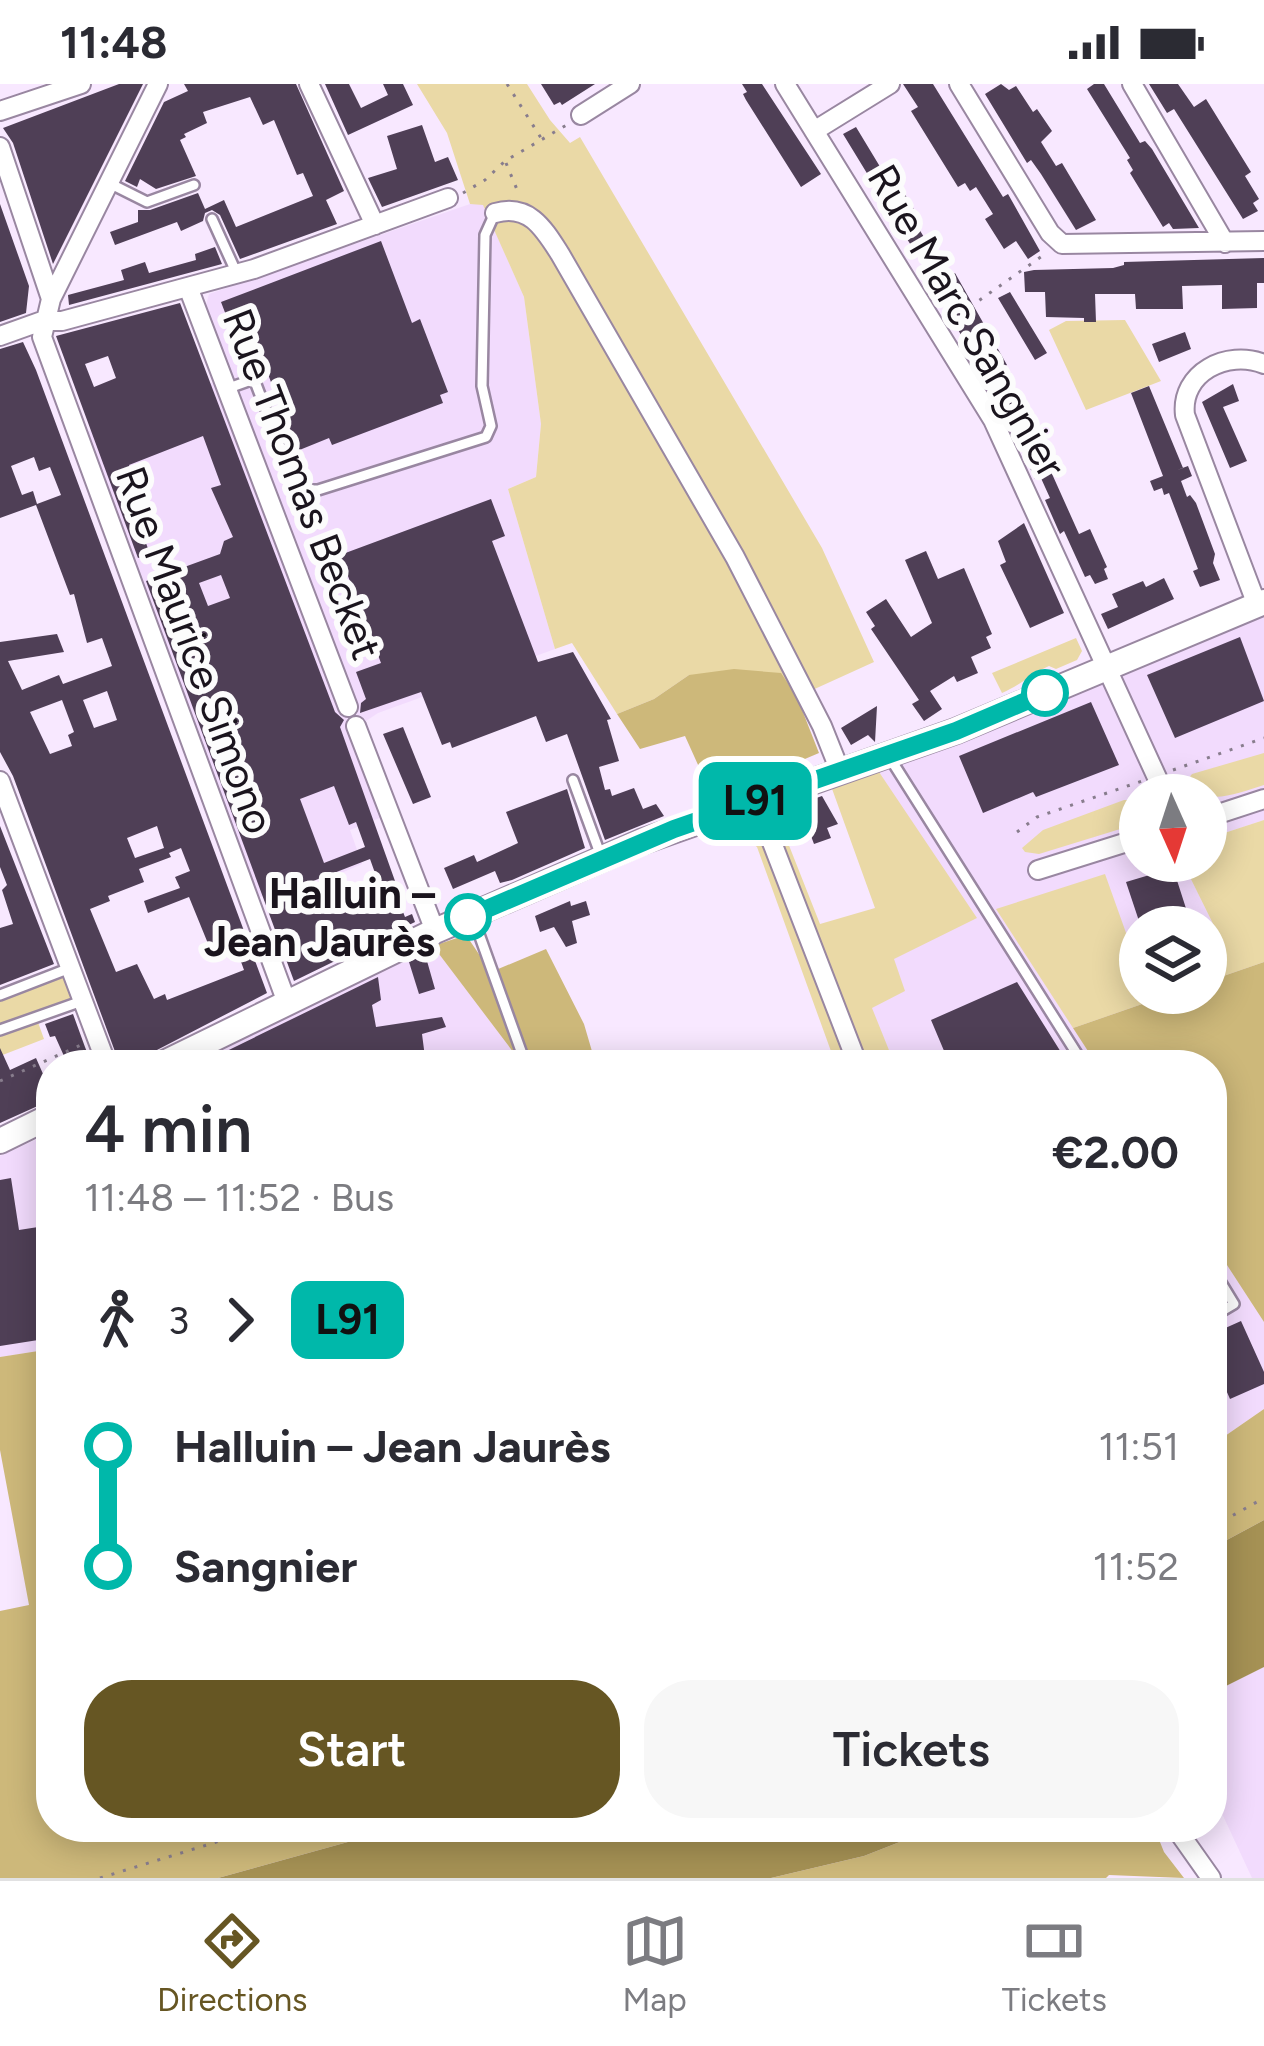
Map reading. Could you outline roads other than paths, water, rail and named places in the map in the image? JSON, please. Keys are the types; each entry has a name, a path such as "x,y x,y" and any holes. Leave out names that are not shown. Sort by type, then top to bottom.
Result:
{"main road":[{"path":"191,1050 435,931 602,859 956,731 1261,603"},
{"path":"0,1141 36,1123"}],"street":[{"path":"0,111 81,84"},
{"path":"43,321 158,84"},
{"path":"309,84 375,225"},
{"path":"581,116 630,84"},
{"name":"Rue Marc Sangnier","path":"784,84 993,420 1157,774"},
{"path":"814,131 890,84"},
{"path":"959,84 1050,233 1062,244 1264,241"},
{"path":"1132,84 1226,243"},
{"path":"0,147 51,299"},
{"path":"0,336 43,321 62,321 237,274 448,198"},
{"path":"495,213 527,214 538,221 560,254 735,557 822,725 840,772"},
{"name":"Rue Thomas Becket","path":"188,287 348,707"},
{"name":"Rue Maurice Simono","path":"43,321 42,340 287,1003"},
{"path":"1261,603 1185,416 1184,400 1193,379 1206,369 1235,358 1264,364"},
{"name":"Rue Thomas Becket","path":"356,727 435,931"},
{"path":"0,781 100,1050"},
{"path":"1227,811 1264,799"},
{"path":"756,801 852,1050"},
{"path":"1038,870 1119,845"},
{"path":"1186,1842 1211,1878"}],"lane":[{"path":"109,183 147,202 194,185"},
{"path":"226,389 254,379 294,483 306,490 486,437 491,426 482,386 485,235 495,213"},
{"path":"212,219 237,274"},
{"path":"888,755 1075,1050"},
{"path":"573,780 602,859"},
{"path":"472,915 521,1050"},
{"path":"0,995 70,968"},
{"path":"0,1030 82,1000"}],"place":[{"name":"Halluin – Jean Jaurès","path":"468,917"}]}
